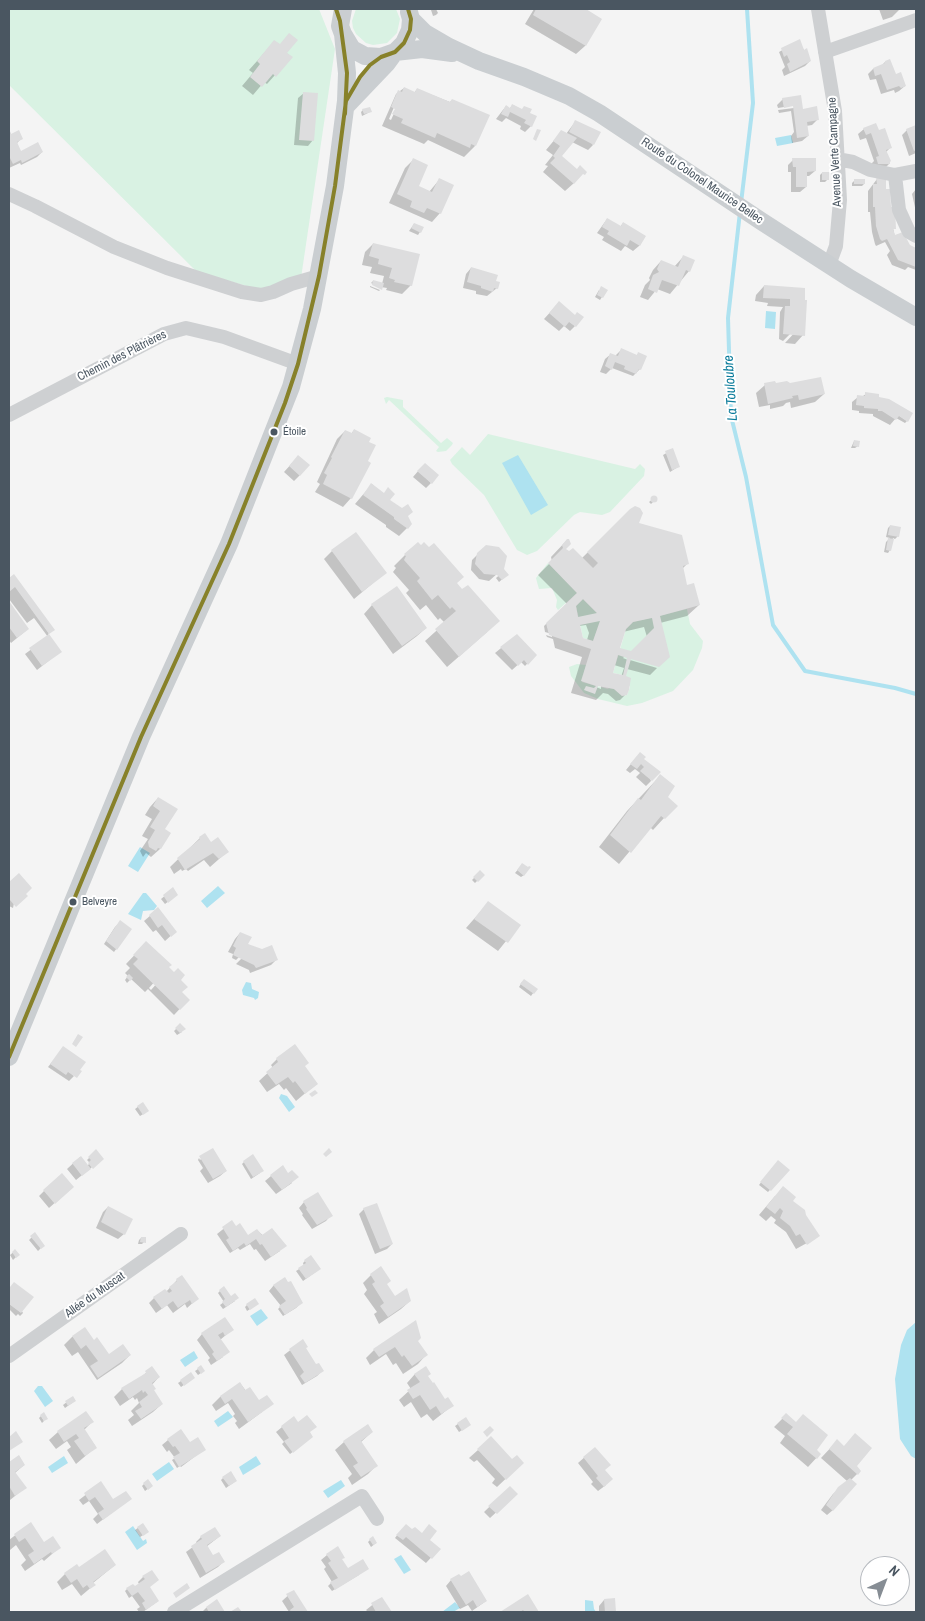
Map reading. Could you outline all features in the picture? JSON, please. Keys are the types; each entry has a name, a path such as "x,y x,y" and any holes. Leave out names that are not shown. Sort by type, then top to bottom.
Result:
{"main road":[{"path":"346,104 360,77 370,65 404,43 410,30 409,14"},
{"name":"Route du Colonel Maurice Bellec","path":"409,14 429,36 449,47 569,96 600,113 829,265 916,317"},
{"path":"9,1057 141,737 229,544 285,403 300,357 319,276 346,104 347,73 340,18"},
{"name":"Route du Colonel Maurice Bellec","path":"340,18 352,49 365,56 422,49 443,51 480,61"}],"street":[{"name":"Avenue Verte Campagne","path":"818,9 835,112 840,200 836,246 829,265"},
{"path":"825,52 916,20"},
{"path":"837,159 852,162 870,170 895,175 916,171"},
{"path":"895,175 899,210 909,232 916,236"},
{"path":"9,194 114,247 167,268 242,292 261,295 319,276"},
{"name":"Chemin des Plâtrières","path":"9,415 164,334 186,328 300,357"},
{"name":"Allée du Muscat","path":"9,1356 181,1234"},
{"path":"174,1612 362,1496 377,1519"}],"green space":[{"path":"9,9 319,9 335,49 301,278 261,290 197,272 9,85"},
{"path":"356,9 396,9 400,19 397,33 387,43 373,45 366,43 356,34 353,28 352,21"},
{"path":"384,398 403,400 403,407 441,443 447,438 453,443 452,445 446,451 436,451 439,447 389,400 386,404"},
{"path":"488,434 635,469 640,464 645,469 644,476 610,512 602,515 580,512 574,515 537,551 527,555 517,550 484,495 450,460 462,447 470,455"},
{"path":"548,563 577,593 558,610 556,607 557,600 552,588 539,589 536,578"},
{"path":"583,599 597,613 600,621 593,641 583,638 576,606"},
{"path":"687,609 690,624 703,641 702,648 693,670 673,691 642,703 627,706 598,699 584,693 571,676 569,667 577,664 586,665 582,682 614,689 622,696 627,695 630,687 623,675 613,673 626,629 633,622"}],"water":[{"path":"791,135 793,143 777,146 775,138"},
{"path":"766,311 776,312 775,329 765,328"},
{"path":"518,455 548,505 531,515 502,463"},
{"path":"140,847 150,853 138,872 128,866"},
{"path":"218,886 225,893 207,908 201,901"},
{"path":"143,893 146,893 157,906 154,910 143,911 141,920 128,914"},
{"path":"246,982 251,983 252,989 259,992 258,998 255,1000 243,995 242,990"},
{"path":"281,1094 287,1096 295,1107 289,1112 279,1098"},
{"path":"261,1309 268,1318 257,1326 250,1316"},
{"path":"916,1322 916,1459 911,1456 900,1439 895,1379 901,1345 907,1330"},
{"path":"194,1351 198,1358 185,1367 180,1360"},
{"path":"38,1386 42,1386 53,1401 45,1407 34,1391"},
{"path":"228,1411 233,1417 218,1427 214,1421"},
{"path":"64,1456 68,1463 52,1473 48,1467"},
{"path":"256,1456 261,1464 243,1475 239,1467"},
{"path":"169,1462 174,1469 157,1481 152,1474"},
{"path":"341,1480 345,1486 328,1498 323,1491"},
{"path":"133,1526 143,1541 146,1539 147,1543 137,1550 125,1532"},
{"path":"401,1555 411,1570 404,1574 394,1559"},
{"path":"585,1600 593,1601 596,1612 585,1612"},
{"path":"455,1602 460,1608 453,1612 442,1612"}],"building":[{"path":"536,9 586,9 602,19 586,46 533,15"},
{"path":"289,33 298,40 287,53 293,57 276,77 273,74 262,87 250,77 260,64 257,61 274,40 280,44"},
{"path":"800,39 804,50 807,48 811,61 790,72 787,64 790,62 787,55 784,57 781,48"},
{"path":"890,59 896,74 901,72 906,86 887,90 881,74 875,76 873,68"},
{"path":"404,87 415,92 417,88 450,102 452,99 490,115 476,146 471,144 470,148 437,133 435,138 401,123 403,119 392,114 395,109 391,107 398,90 402,92"},
{"path":"303,92 318,93 314,141 299,140"},
{"path":"801,95 803,109 817,106 819,120 807,122 809,136 797,138 793,106 784,108 782,98"},
{"path":"512,104 522,109 524,106 532,109 530,113 537,116 532,127 524,123 526,120 510,112 508,117 501,114 506,105 510,108"},
{"path":"370,107 372,112 364,114 362,109"},
{"path":"575,120 601,132 594,145 569,132"},
{"path":"876,123 879,130 885,128 892,148 886,150 891,161 890,164 878,164 876,157 879,156 871,133 866,135 863,128"},
{"path":"916,125 916,150 914,151 906,129"},
{"path":"9,128 11,134 19,130 23,139 17,142 21,151 38,142 43,152 22,163 21,160 13,164 9,156"},
{"path":"537,129 541,130 536,141 533,139"},
{"path":"561,130 577,138 562,156 577,169 580,165 587,172 574,184 550,163 555,158 553,156 560,146 553,141"},
{"path":"413,158 428,165 419,186 432,192 439,178 454,185 441,214 427,208 424,213 410,207 412,201 397,194"},
{"path":"792,158 816,158 816,171 807,172 807,187 796,187 796,167 793,167"},
{"path":"822,172 829,172 829,180 822,180"},
{"path":"876,177 886,177 886,189 890,189 891,207 895,207 896,229 893,229 895,235 903,232 910,245 916,248 916,267 898,260 887,239 882,241 880,239 876,226 875,207 873,207 873,184 877,184"},
{"path":"854,179 865,179 865,184 854,184"},
{"path":"607,218 621,226 623,222 646,236 640,246 630,240 627,246 607,234 609,231 602,227"},
{"path":"414,223 424,227 421,233 411,228"},
{"path":"373,243 420,254 412,286 394,282 395,280 389,278 392,268 378,264 379,259 369,256"},
{"path":"683,255 695,260 690,272 686,270 679,286 662,280 657,293 648,289 653,275 659,272 657,269 661,260 678,267"},
{"path":"471,267 498,275 496,281 500,282 498,289 494,288 493,292 467,282"},
{"path":"373,280 384,283 382,290 372,285"},
{"path":"764,285 805,288 805,300 807,300 805,336 783,334 785,306 790,306 790,299 763,298"},
{"path":"601,286 608,290 603,298 597,295"},
{"path":"559,301 575,315 577,312 584,317 576,327 569,322 565,327 549,313"},
{"path":"621,348 637,355 638,352 647,356 641,370 639,369 636,374 624,369 625,366 615,362 612,370 605,366 610,353 618,356"},
{"path":"821,377 825,394 799,400 798,395 792,396 793,398 768,404 764,383 787,381 790,383"},
{"path":"865,392 879,394 879,397 889,399 913,413 908,422 899,416 896,420 882,411 878,411 878,409 864,408 864,406 856,405 857,395 865,396"},
{"path":"354,429 371,438 369,442 376,445 368,461 371,463 352,499 323,484 327,475 324,473 345,430 352,433"},
{"path":"854,440 860,441 859,447 853,446"},
{"path":"673,448 680,467 672,470 665,451"},
{"path":"298,455 310,465 300,476 289,466"},
{"path":"425,463 439,475 432,484 417,471"},
{"path":"371,483 384,493 388,487 395,494 390,500 402,508 408,504 413,512 408,516 412,524 408,529 363,495"},
{"path":"654,496 657,499 654,502 651,499"},
{"path":"635,506 640,508 643,513 639,523 682,535 689,564 683,566 687,585 694,583 700,605 660,616 670,657 659,667 631,659 626,676 631,678 627,695 622,696 614,689 598,686 595,694 584,690 586,686 594,688 596,686 581,681 591,649 549,635 546,623 577,593 548,563 563,548 562,545 567,539 569,539 571,544 566,549 569,551 573,548 593,568 598,563 587,552","holes":["583,599 597,613 578,617 576,606","652,618 654,628 631,651 620,648 626,629 633,622","600,621 593,641 583,638 580,625","618,655 627,658 623,675 613,673"]},
{"path":"890,525 901,527 899,537 888,535"},
{"path":"356,532 387,573 362,592 331,550"},
{"path":"888,538 894,539 891,551 886,550"},
{"path":"418,542 421,545 424,542 429,547 434,543 464,577 457,583 462,589 468,585 500,621 459,657 435,629 456,611 452,607 450,609 438,595 432,600 417,581 420,578 404,560 406,556 404,554"},
{"path":"486,545 499,547 507,556 504,569 509,575 502,580 497,575 484,574 475,564 477,553"},
{"path":"14,574 55,630 49,634 15,587 9,592 9,578"},
{"path":"397,586 427,628 402,646 371,604"},
{"path":"9,601 29,629 17,638 9,627"},
{"path":"49,634 62,652 42,666 29,648"},
{"path":"517,634 537,655 528,665 524,660 518,666 500,647"},
{"path":"640,752 646,757 644,759 661,772 652,781 640,771 644,767 641,764 637,769 630,764"},
{"path":"660,774 675,786 668,797 678,806 665,819 661,816 631,853 610,835 638,798 641,800"},
{"path":"158,797 178,809 165,829 171,833 161,849 158,848 156,851 149,847 148,842 155,830 150,827 160,811 153,806"},
{"path":"205,833 211,842 218,837 229,852 219,859 213,853 185,870 177,858"},
{"path":"522,863 531,867 524,876 517,870"},
{"path":"480,870 485,875 478,882 473,877"},
{"path":"19,873 32,888 26,894 28,896 16,907 9,899 9,882"},
{"path":"173,887 178,895 168,903 163,895"},
{"path":"488,901 521,925 508,943 474,919"},
{"path":"158,907 177,932 171,937 162,925 158,928 149,915"},
{"path":"120,920 132,929 117,950 106,941"},
{"path":"240,932 252,937 248,944 262,949 272,945 278,960 256,968 254,965 233,955 236,948 233,946"},
{"path":"146,941 172,965 169,967 174,972 178,968 185,975 181,980 188,987 182,992 190,1000 180,1010 133,964 138,959 133,955"},
{"path":"129,974 133,978 130,981 126,977"},
{"path":"524,979 538,989 534,994 520,984"},
{"path":"180,1023 186,1029 180,1033 175,1028"},
{"path":"78,1034 83,1037 76,1047 72,1044"},
{"path":"295,1044 309,1063 305,1066 318,1084 305,1094 295,1081 293,1083 288,1077 276,1085 266,1072 278,1062 276,1058"},
{"path":"63,1046 86,1062 77,1078 68,1072 66,1075 50,1064"},
{"path":"315,1090 318,1093 312,1097 309,1094"},
{"path":"143,1102 149,1111 143,1115 137,1106"},
{"path":"213,1148 227,1171 213,1179 199,1156"},
{"path":"329,1148 332,1152 326,1157 323,1154"},
{"path":"96,1149 104,1159 93,1169 88,1163 91,1160 88,1157"},
{"path":"253,1154 264,1171 253,1177 243,1161"},
{"path":"81,1156 91,1169 82,1176 72,1163"},
{"path":"778,1160 790,1170 771,1191 760,1182"},
{"path":"283,1165 288,1173 292,1170 299,1177 282,1190 270,1175"},
{"path":"62,1173 74,1187 55,1204 43,1190"},
{"path":"783,1186 796,1197 793,1201 805,1210 806,1215 820,1236 807,1245 800,1234 796,1236 790,1226 780,1218 783,1211 780,1208 775,1214 766,1207"},
{"path":"318,1192 333,1216 317,1225 303,1201"},
{"path":"377,1203 393,1244 380,1249 363,1208"},
{"path":"108,1206 133,1219 125,1235 101,1222"},
{"path":"232,1220 236,1226 240,1223 248,1235 257,1229 262,1235 272,1228 287,1246 271,1257 256,1239 246,1246 244,1243 233,1251 226,1240 229,1238 222,1227"},
{"path":"35,1232 45,1246 41,1249 30,1236"},
{"path":"141,1237 146,1237 146,1243 140,1242"},
{"path":"15,1249 20,1255 16,1258 12,1252"},
{"path":"311,1255 321,1269 306,1279 298,1268 306,1263 304,1260"},
{"path":"381,1266 391,1281 387,1284 395,1296 407,1288 411,1301 388,1317 380,1306 384,1303 372,1284 375,1282 370,1274"},
{"path":"182,1275 199,1299 192,1304 190,1300 178,1308 173,1301 162,1309 153,1297 165,1289 169,1293 172,1291 169,1287"},
{"path":"285,1277 288,1282 291,1281 303,1303 285,1315 279,1306 286,1301 273,1285"},
{"path":"14,1282 34,1297 21,1313 9,1304 9,1286"},
{"path":"224,1286 231,1296 235,1293 239,1298 226,1307 222,1302 225,1299 219,1290"},
{"path":"255,1298 259,1304 250,1310 246,1304"},
{"path":"225,1317 234,1330 225,1336 223,1332 218,1335 230,1352 217,1361 212,1354 214,1352 201,1333"},
{"path":"416,1320 421,1338 418,1341 428,1355 412,1366 395,1347 379,1357 373,1349"},
{"path":"85,1327 94,1340 97,1337 109,1354 123,1344 131,1355 98,1378 90,1366 98,1361 86,1345 81,1349 72,1336"},
{"path":"303,1339 316,1364 319,1363 324,1371 305,1383 300,1376 304,1372 289,1349"},
{"path":"201,1365 205,1371 201,1374 197,1368"},
{"path":"152,1366 160,1377 152,1383 156,1389 154,1390 163,1404 141,1419 135,1411 142,1407 139,1402 148,1395 145,1391 143,1393 142,1390 129,1399 121,1388 146,1373 145,1371"},
{"path":"426,1366 431,1374 428,1376 445,1399 448,1397 454,1406 441,1414 436,1406 430,1410 420,1395 413,1399 407,1390 420,1382 414,1374"},
{"path":"191,1372 195,1378 184,1386 180,1380"},
{"path":"240,1382 245,1390 250,1387 259,1400 267,1395 274,1404 248,1422 232,1399 225,1404 220,1396"},
{"path":"73,1396 76,1401 68,1406 65,1401"},
{"path":"86,1411 94,1422 84,1428 97,1448 85,1456 74,1441 79,1438 76,1434 64,1442 57,1431"},
{"path":"44,1412 48,1419 44,1421 40,1415"},
{"path":"786,1413 796,1422 803,1414 828,1435 817,1450 821,1454 817,1459 787,1434 793,1427 781,1418"},
{"path":"307,1415 317,1427 310,1432 313,1437 293,1453 284,1441 289,1438 281,1426 294,1416 298,1422"},
{"path":"466,1417 471,1425 462,1431 457,1423"},
{"path":"368,1424 373,1432 361,1441 378,1466 361,1477 353,1466 358,1463 343,1441"},
{"path":"490,1426 494,1430 487,1437 483,1432"},
{"path":"181,1429 190,1442 198,1437 206,1450 179,1467 173,1457 180,1453 167,1439"},
{"path":"16,1431 23,1442 9,1451 9,1437"},
{"path":"855,1433 872,1448 857,1466 861,1471 858,1475 829,1449 837,1439 844,1446"},
{"path":"491,1436 512,1459 517,1455 524,1463 506,1480 477,1449"},
{"path":"595,1447 611,1465 605,1470 613,1479 604,1487 583,1457"},
{"path":"19,1455 25,1465 15,1472 27,1488 15,1496 9,1486 9,1462"},
{"path":"231,1471 237,1481 229,1486 222,1477"},
{"path":"850,1478 857,1484 833,1511 826,1505 838,1487"},
{"path":"148,1479 153,1486 148,1490 143,1483"},
{"path":"101,1481 113,1499 126,1491 132,1499 103,1520 98,1513 104,1509 95,1497 89,1501 84,1493"},
{"path":"510,1486 518,1494 497,1514 488,1506"},
{"path":"31,1522 44,1542 53,1536 61,1548 52,1554 51,1552 34,1564 28,1555 34,1551 25,1538 19,1542 14,1534"},
{"path":"143,1523 149,1532 143,1536 137,1527"},
{"path":"406,1524 412,1529 415,1527 422,1533 429,1524 437,1531 430,1540 441,1549 432,1559 406,1537 403,1540 396,1535"},
{"path":"215,1527 221,1536 207,1545 213,1555 219,1552 225,1562 206,1573 191,1546 202,1539 200,1536"},
{"path":"373,1536 377,1543 373,1545 369,1539"},
{"path":"338,1546 345,1558 342,1559 348,1568 363,1559 369,1569 335,1590 330,1582 338,1578 328,1563 331,1561 326,1554"},
{"path":"105,1549 116,1565 93,1582 96,1585 90,1589 87,1585 83,1588 77,1579 71,1583 64,1573 77,1564 79,1567"},
{"path":"152,1570 159,1580 150,1587 159,1601 146,1610 142,1603 145,1601 138,1592 132,1596 126,1588 133,1584 135,1586 145,1579 142,1576"},
{"path":"469,1571 487,1601 477,1607 473,1600 466,1605 450,1579 459,1574 461,1576"},
{"path":"187,1583 190,1588 176,1598 173,1593"},
{"path":"294,1590 308,1612 291,1612 290,1610 294,1607 286,1594"},
{"path":"528,1594 539,1612 525,1612 523,1610 520,1612 500,1612"},
{"path":"382,1597 392,1612 376,1612 371,1603"},
{"path":"615,1598 616,1612 605,1612 604,1599"},
{"path":"217,1599 225,1612 209,1612 206,1607"},
{"path":"238,1607 242,1612 230,1612"}],"waterway":[{"name":"La Touloubre","path":"741,203 753,103 747,9"},
{"name":"La Touloubre","path":"740,212 728,318 731,416 746,477 773,625 805,671 895,688 916,694"}],"transit line":[{"path":"336,9 340,21 347,73 345,114"},
{"path":"9,1057 141,737 229,544 285,403 298,364 319,276 335,186 346,101 360,77 370,65 381,57 395,52 404,43 410,30 411,19 408,9"}],"place":[{"name":"Étoile","path":"274,432"},
{"name":"Belveyre","path":"73,902"}]}
